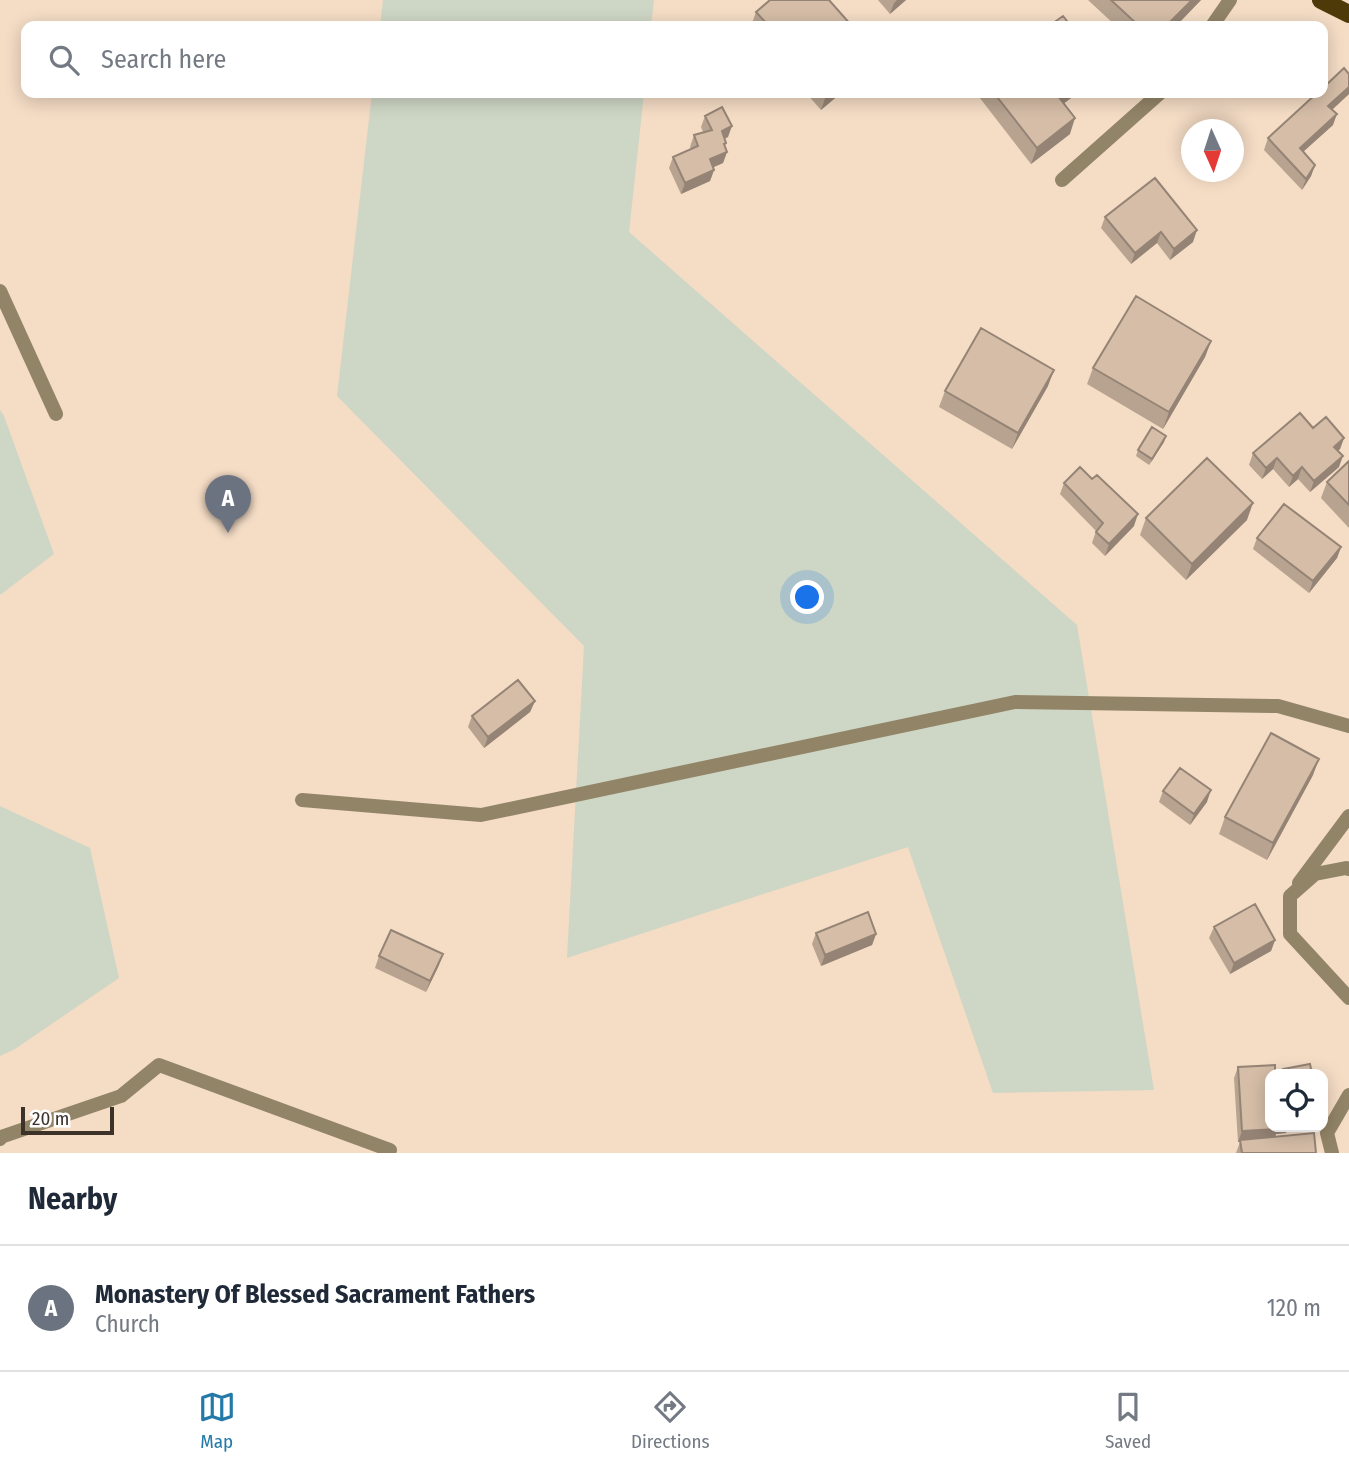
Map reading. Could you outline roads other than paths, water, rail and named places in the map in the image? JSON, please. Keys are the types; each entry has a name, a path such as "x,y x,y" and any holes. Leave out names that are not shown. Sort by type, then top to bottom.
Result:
{"main road":[{"path":"1321,0 1349,14"}],"street":[{"path":"1215,21 1230,0"},
{"path":"1062,180 1154,98"},
{"path":"0,291 56,414"},
{"path":"302,800 481,815 1015,702 1278,706 1349,726"},
{"path":"1349,816 1290,896 1290,934 1349,998"},
{"path":"1290,896 1315,874 1349,869"},
{"path":"0,1139 1,1136 121,1096 159,1065 390,1150"},
{"path":"1332,1153 1327,1133 1349,1095"}],"place":[{"name":"Monastery Of Blessed Sacrament Fathers","path":"228,533"}]}
